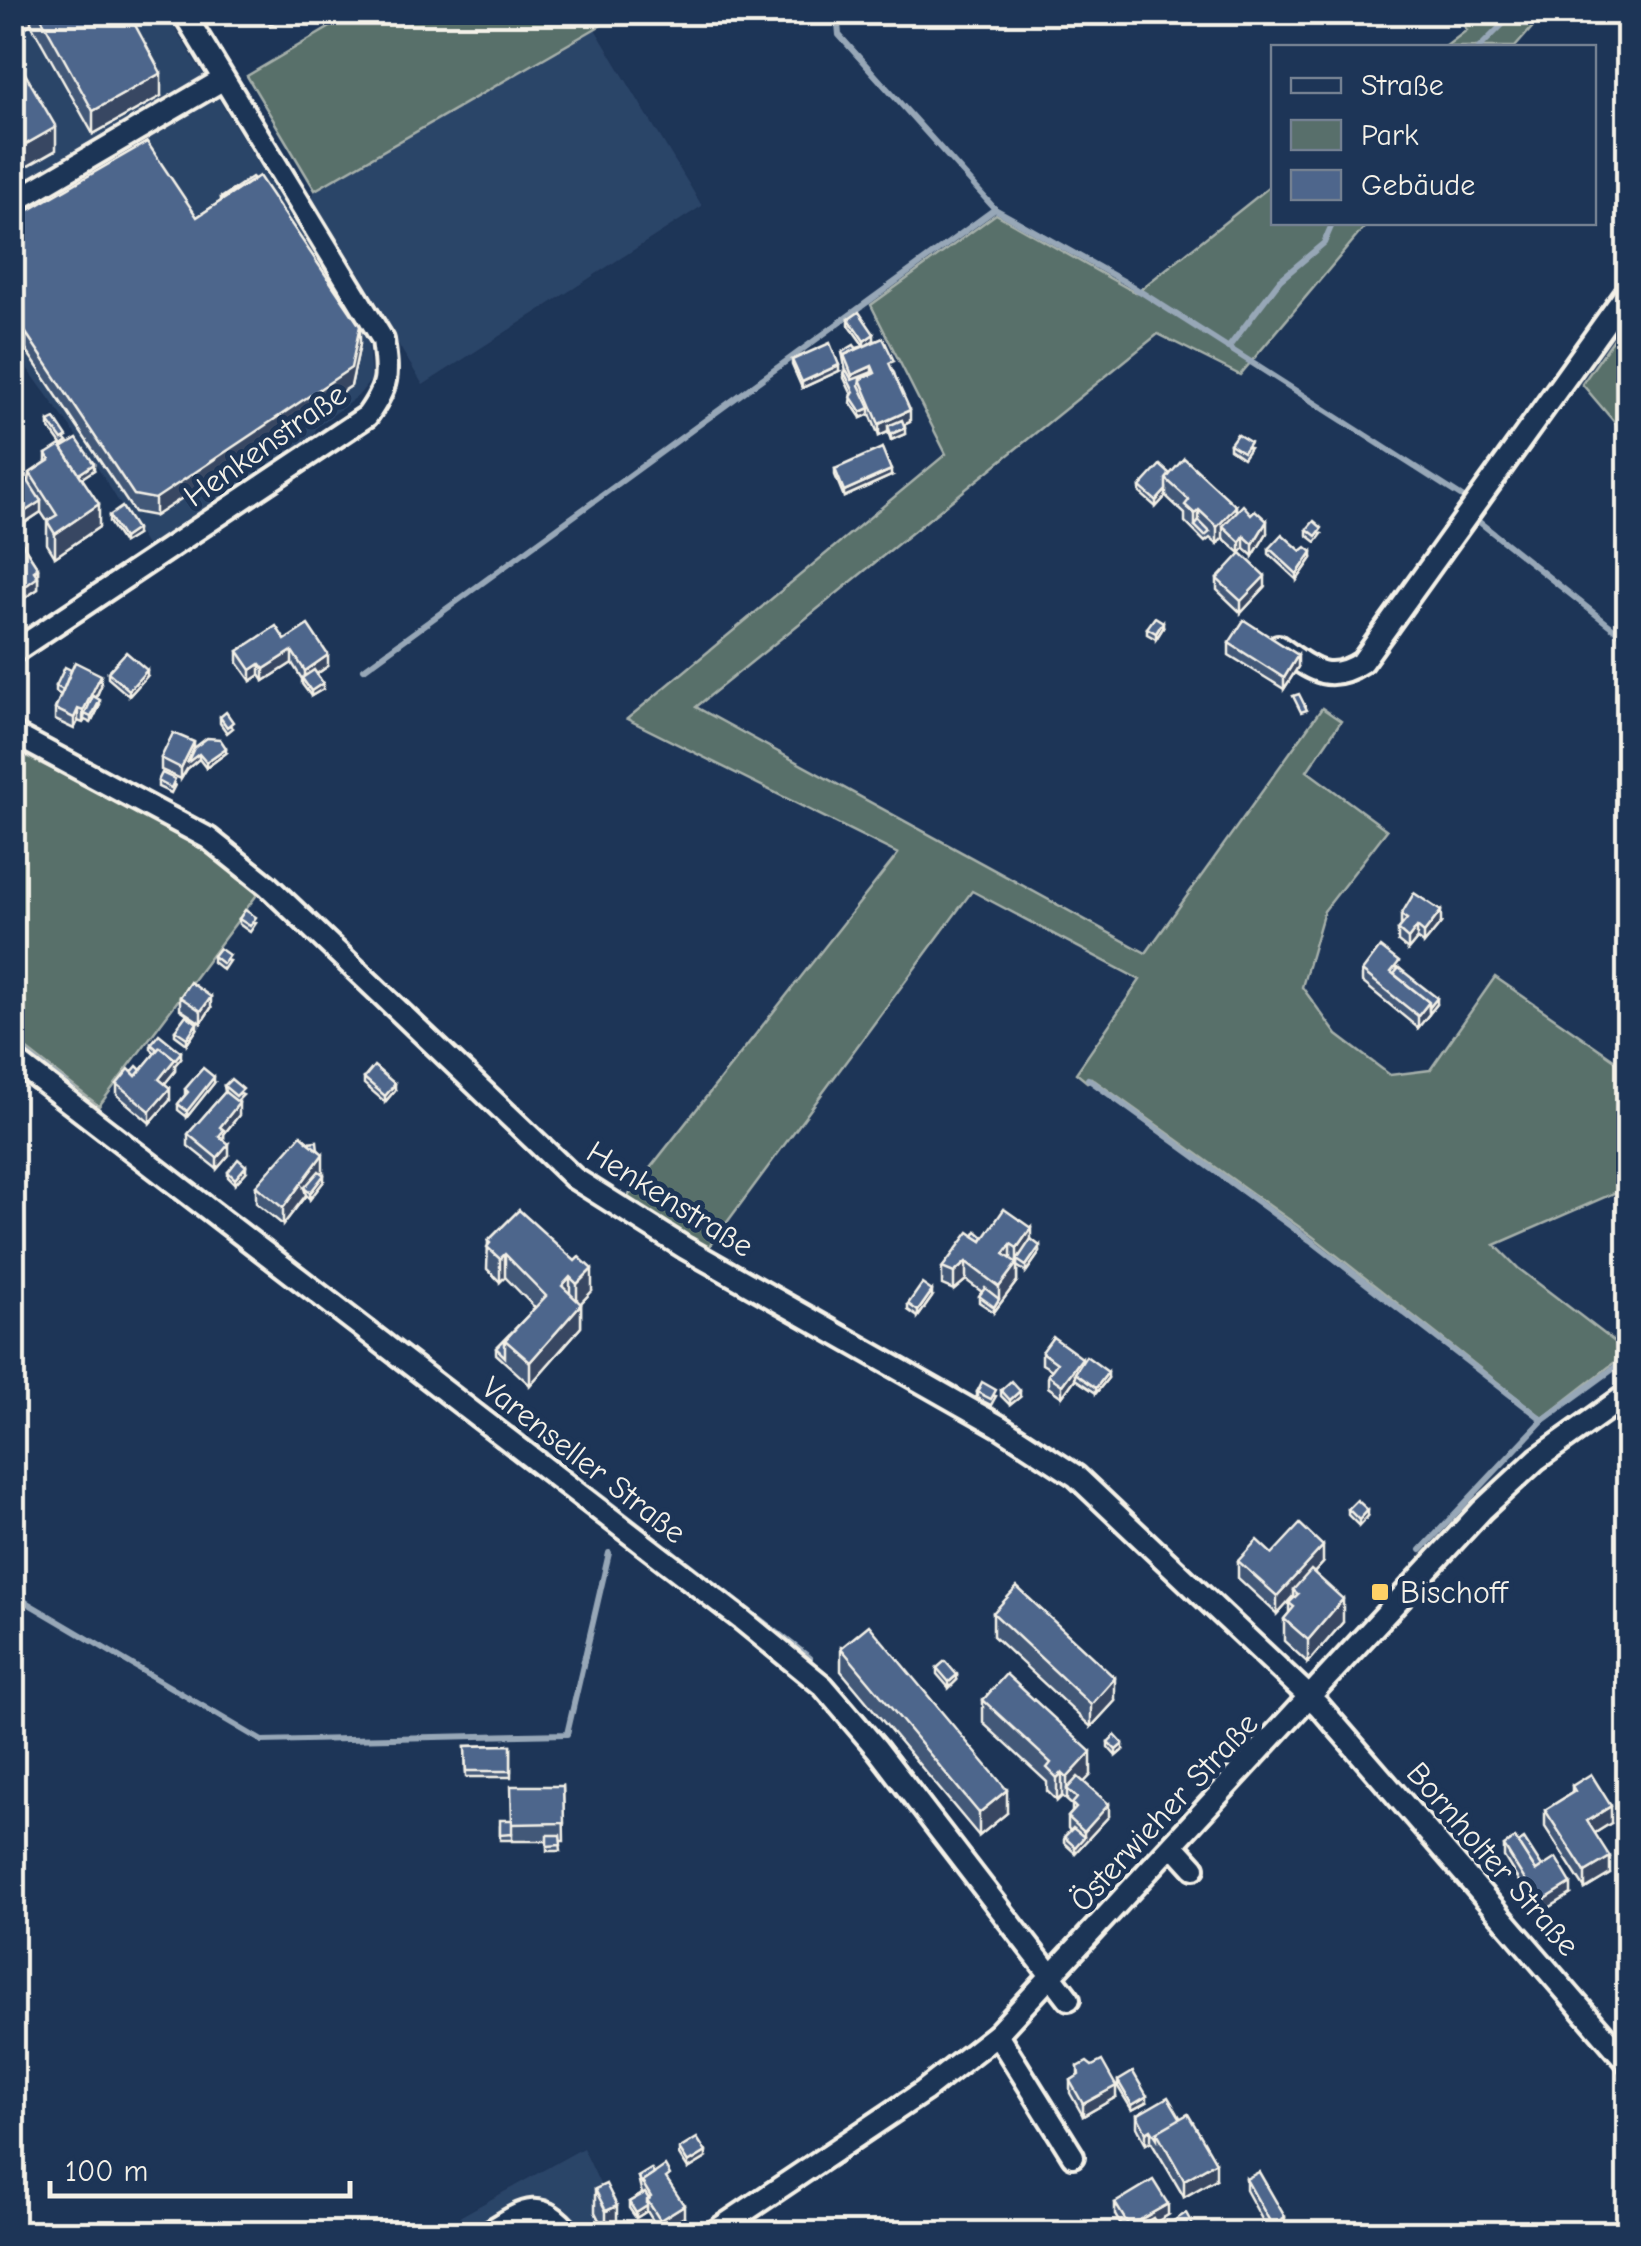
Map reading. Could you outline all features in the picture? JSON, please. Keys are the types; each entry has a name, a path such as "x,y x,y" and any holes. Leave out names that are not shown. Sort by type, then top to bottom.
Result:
{"street":[{"name":"Henkenstraße","path":"12,653 367,416 388,378 383,340 182,12"},
{"path":"12,203 222,80"},
{"path":"1263,636 1318,673 1344,674 1362,662 1628,291"},
{"name":"Henkenstraße","path":"12,733 170,816 223,850 268,886 574,1178 685,1248 1046,1454 1076,1476 1310,1697"},
{"name":"Varenseller Straße","path":"12,1058 823,1686 877,1749 1069,2000"},
{"name":"Österwieher Straße","path":"711,2234 924,2091 997,2034 1482,1510 1537,1460 1628,1394"},
{"name":"Bornholter Straße","path":"1310,1697 1628,2063"},
{"path":"1174,1846 1194,1868"},
{"path":"997,2034 1072,2156"},
{"path":"486,2234 520,2212 534,2209 548,2212 570,2234"}],"shaded area":[{"path":"13,13 172,13 176,30 368,341 371,380 358,396 317,427 308,445 147,547 84,446 22,361 13,366"},
{"path":"595,29 702,206 423,385 311,201 315,190"},
{"path":"583,2148 623,2233 429,2234"}],"green space":[{"path":"354,13 622,13 315,190 247,76"},
{"path":"1455,13 1545,13 1517,45 1448,45 1467,30"},
{"path":"1271,186 1271,225 1366,225 1240,375 1158,334 696,707 1146,953 1322,708 1341,721 1307,771 1387,830 1324,911 1302,987 1337,1035 1390,1075 1430,1070 1495,977 1628,1069 1628,1187 1495,1245 1518,1268 1628,1352 1543,1418 1312,1236 1091,1078 1087,1082 1076,1073 1140,980 972,891 708,1248 625,1200 898,854 627,719 946,454 871,305 996,214 1136,293"},
{"path":"1628,319 1628,438 1582,384"},
{"path":"12,749 182,834 259,892 99,1106 13,1039"}],"building":[{"path":"38,12 128,12 161,73 93,111"},
{"path":"12,51 56,127 12,152"},
{"path":"147,142 197,217 259,176 360,326 351,368 155,499 134,495 26,333 12,341 12,220"},
{"path":"254,179 222,200 221,198"},
{"path":"859,312 874,334 864,341 849,319"},
{"path":"883,338 894,361 889,363 910,410 879,424 860,379 875,373 872,366 852,375 844,355"},
{"path":"830,343 839,365 802,382 792,360"},
{"path":"854,345 857,349 844,355 845,360 842,352"},
{"path":"844,372 852,380 872,372 860,379 859,385 870,408 861,412 851,397 854,392"},
{"path":"55,419 67,437 62,440 49,422"},
{"path":"902,420 905,428 891,434 888,426"},
{"path":"1237,434 1250,442 1243,452 1230,444"},
{"path":"77,439 94,464 79,474 62,448"},
{"path":"60,445 99,504 55,534 47,521 57,515 30,473 50,460 46,454"},
{"path":"882,448 891,470 844,491 835,469"},
{"path":"1184,458 1236,506 1217,527 1199,510 1195,514 1185,505 1189,500 1166,479"},
{"path":"1160,465 1170,474 1166,490 1156,501 1140,487"},
{"path":"21,470 41,501 12,520 12,476"},
{"path":"1243,505 1251,514 1255,510 1267,521 1253,544 1244,536 1240,542 1223,526"},
{"path":"122,507 136,529 123,538 109,516"},
{"path":"1199,521 1210,532 1205,536 1195,526"},
{"path":"1314,521 1322,528 1316,536 1307,529"},
{"path":"12,523 38,568 34,571 38,577 20,590 12,580"},
{"path":"1282,534 1301,551 1306,547 1312,552 1297,574 1269,548"},
{"path":"1241,553 1265,576 1241,601 1217,579"},
{"path":"1155,617 1163,622 1156,633 1147,628"},
{"path":"1244,620 1298,655 1284,678 1229,643"},
{"path":"308,625 328,655 305,671 292,651 264,669 260,664 251,670 238,651 276,626 285,640"},
{"path":"126,652 147,670 129,690 108,672"},
{"path":"75,662 101,675 83,711 78,709 74,718 55,709"},
{"path":"65,667 71,670 63,690 56,686"},
{"path":"314,670 323,683 311,691 302,678"},
{"path":"1299,694 1307,710 1301,712 1293,696"},
{"path":"93,696 100,700 91,717 85,714"},
{"path":"226,712 233,722 227,727 220,717"},
{"path":"173,733 194,742 181,768 161,758"},
{"path":"207,738 220,739 226,748 206,762 199,754 187,763 194,748"},
{"path":"162,773 175,779 171,788 158,781"},
{"path":"1414,893 1441,911 1424,933 1417,927 1408,939 1398,930 1407,919 1401,915"},
{"path":"245,910 256,917 250,926 239,919"},
{"path":"1380,947 1399,962 1391,972 1429,1002 1418,1016 1362,971"},
{"path":"219,948 229,955 223,964 213,956"},
{"path":"1399,968 1437,998 1429,1008 1429,1002 1394,974"},
{"path":"190,982 211,997 201,1011 180,997"},
{"path":"186,1015 197,1023 187,1038 175,1030"},
{"path":"159,1034 181,1052 172,1063 175,1059 151,1044"},
{"path":"160,1047 175,1059 159,1079 170,1088 150,1111 117,1084 129,1069 136,1076"},
{"path":"374,1066 395,1084 385,1096 364,1078"},
{"path":"203,1068 214,1077 187,1111 178,1104"},
{"path":"231,1079 243,1089 236,1096 224,1086"},
{"path":"225,1092 239,1103 220,1127 224,1130 219,1136 229,1144 217,1158 188,1134"},
{"path":"301,1135 323,1154 283,1208 256,1186"},
{"path":"238,1159 246,1166 235,1179 228,1172"},
{"path":"319,1171 324,1175 310,1193 304,1188"},
{"path":"1004,1209 1031,1228 1017,1248 1011,1244 1004,1254 1017,1263 999,1287 966,1262 954,1273 942,1268 969,1232 982,1241"},
{"path":"519,1210 575,1261 579,1257 592,1269 577,1284 570,1277 562,1286 581,1304 530,1362 505,1340 546,1296 505,1254 500,1259 487,1247 488,1241"},
{"path":"1031,1239 1040,1246 1026,1266 1017,1260"},
{"path":"922,1284 932,1291 918,1311 908,1304"},
{"path":"985,1288 999,1299 994,1307 979,1296"},
{"path":"510,1334 505,1340 505,1357 496,1348"},
{"path":"1053,1337 1082,1358 1062,1385 1048,1375 1057,1363 1042,1352"},
{"path":"1086,1356 1108,1372 1096,1388 1075,1373"},
{"path":"1011,1381 1020,1391 1010,1400 1001,1390"},
{"path":"982,1382 996,1390 991,1399 977,1392"},
{"path":"1357,1500 1368,1510 1359,1520 1348,1509"},
{"path":"1300,1524 1323,1546 1277,1596 1238,1561 1257,1540 1272,1554"},
{"path":"1311,1570 1343,1599 1308,1640 1284,1619 1294,1607 1289,1603 1298,1594 1293,1590"},
{"path":"1017,1587 1115,1678 1091,1705 993,1613"},
{"path":"869,1625 1007,1790 979,1813 841,1648"},
{"path":"945,1661 957,1675 949,1682 937,1668"},
{"path":"1006,1674 1091,1752 1067,1778 1062,1773 1057,1778 1047,1768 1051,1763 983,1700"},
{"path":"1115,1735 1123,1744 1116,1750 1108,1742"},
{"path":"511,1745 511,1771 466,1771 465,1746"},
{"path":"1591,1774 1611,1806 1587,1821 1610,1857 1585,1872 1545,1810 1575,1791 1572,1786"},
{"path":"1078,1777 1109,1804 1084,1832 1068,1817 1076,1808 1072,1804 1077,1798 1067,1789"},
{"path":"511,1786 563,1786 564,1823 512,1824"},
{"path":"500,1820 512,1820 512,1834 500,1835"},
{"path":"1073,1828 1084,1837 1075,1847 1064,1837"},
{"path":"547,1835 560,1835 561,1845 547,1846"},
{"path":"1515,1838 1536,1871 1556,1858 1571,1883 1539,1903 1504,1846"},
{"path":"1524,1839 1542,1867 1536,1871 1518,1843"},
{"path":"1102,2061 1116,2086 1083,2104 1070,2081 1079,2075 1078,2067"},
{"path":"1133,2072 1147,2096 1132,2105 1118,2081"},
{"path":"1168,2097 1181,2119 1157,2132 1157,2138 1151,2129 1146,2132 1137,2115"},
{"path":"1188,2114 1216,2162 1184,2180 1157,2132"},
{"path":"697,2138 706,2152 688,2163 679,2149"},
{"path":"665,2166 670,2175 666,2178 684,2205 660,2220 647,2200 651,2197 642,2182"},
{"path":"651,2169 654,2174 642,2182 644,2186 638,2177"},
{"path":"1259,2172 1285,2217 1272,2225 1246,2179"},
{"path":"1153,2180 1168,2204 1129,2226 1115,2203"},
{"path":"606,2184 617,2206 606,2211 595,2189"},
{"path":"645,2193 649,2199 647,2206 636,2213 629,2202"},
{"path":"1186,2213 1196,2231 1179,2234 1172,2222"},
{"path":"1153,2218 1158,2226 1145,2233 1141,2225"},
{"path":"533,2226 538,2234 520,2234"}],"waterway":[{"path":"837,12 839,35 995,209 1127,283 1470,502"},
{"path":"1482,45 1515,12"},
{"path":"364,669 995,209"},
{"path":"1228,348 1280,280 1324,243 1332,225"},
{"path":"1478,521 1628,640"},
{"path":"12,1043 73,1090"},
{"path":"1088,1079 1310,1240 1543,1420"},
{"path":"1421,1550 1543,1420 1628,1358"},
{"path":"513,1429 810,1658"},
{"path":"12,1594 262,1741 567,1734 609,1553"},
{"path":"832,1680 956,1835"}],"place":[{"name":"Bischoff","path":"1380,1592"}]}
